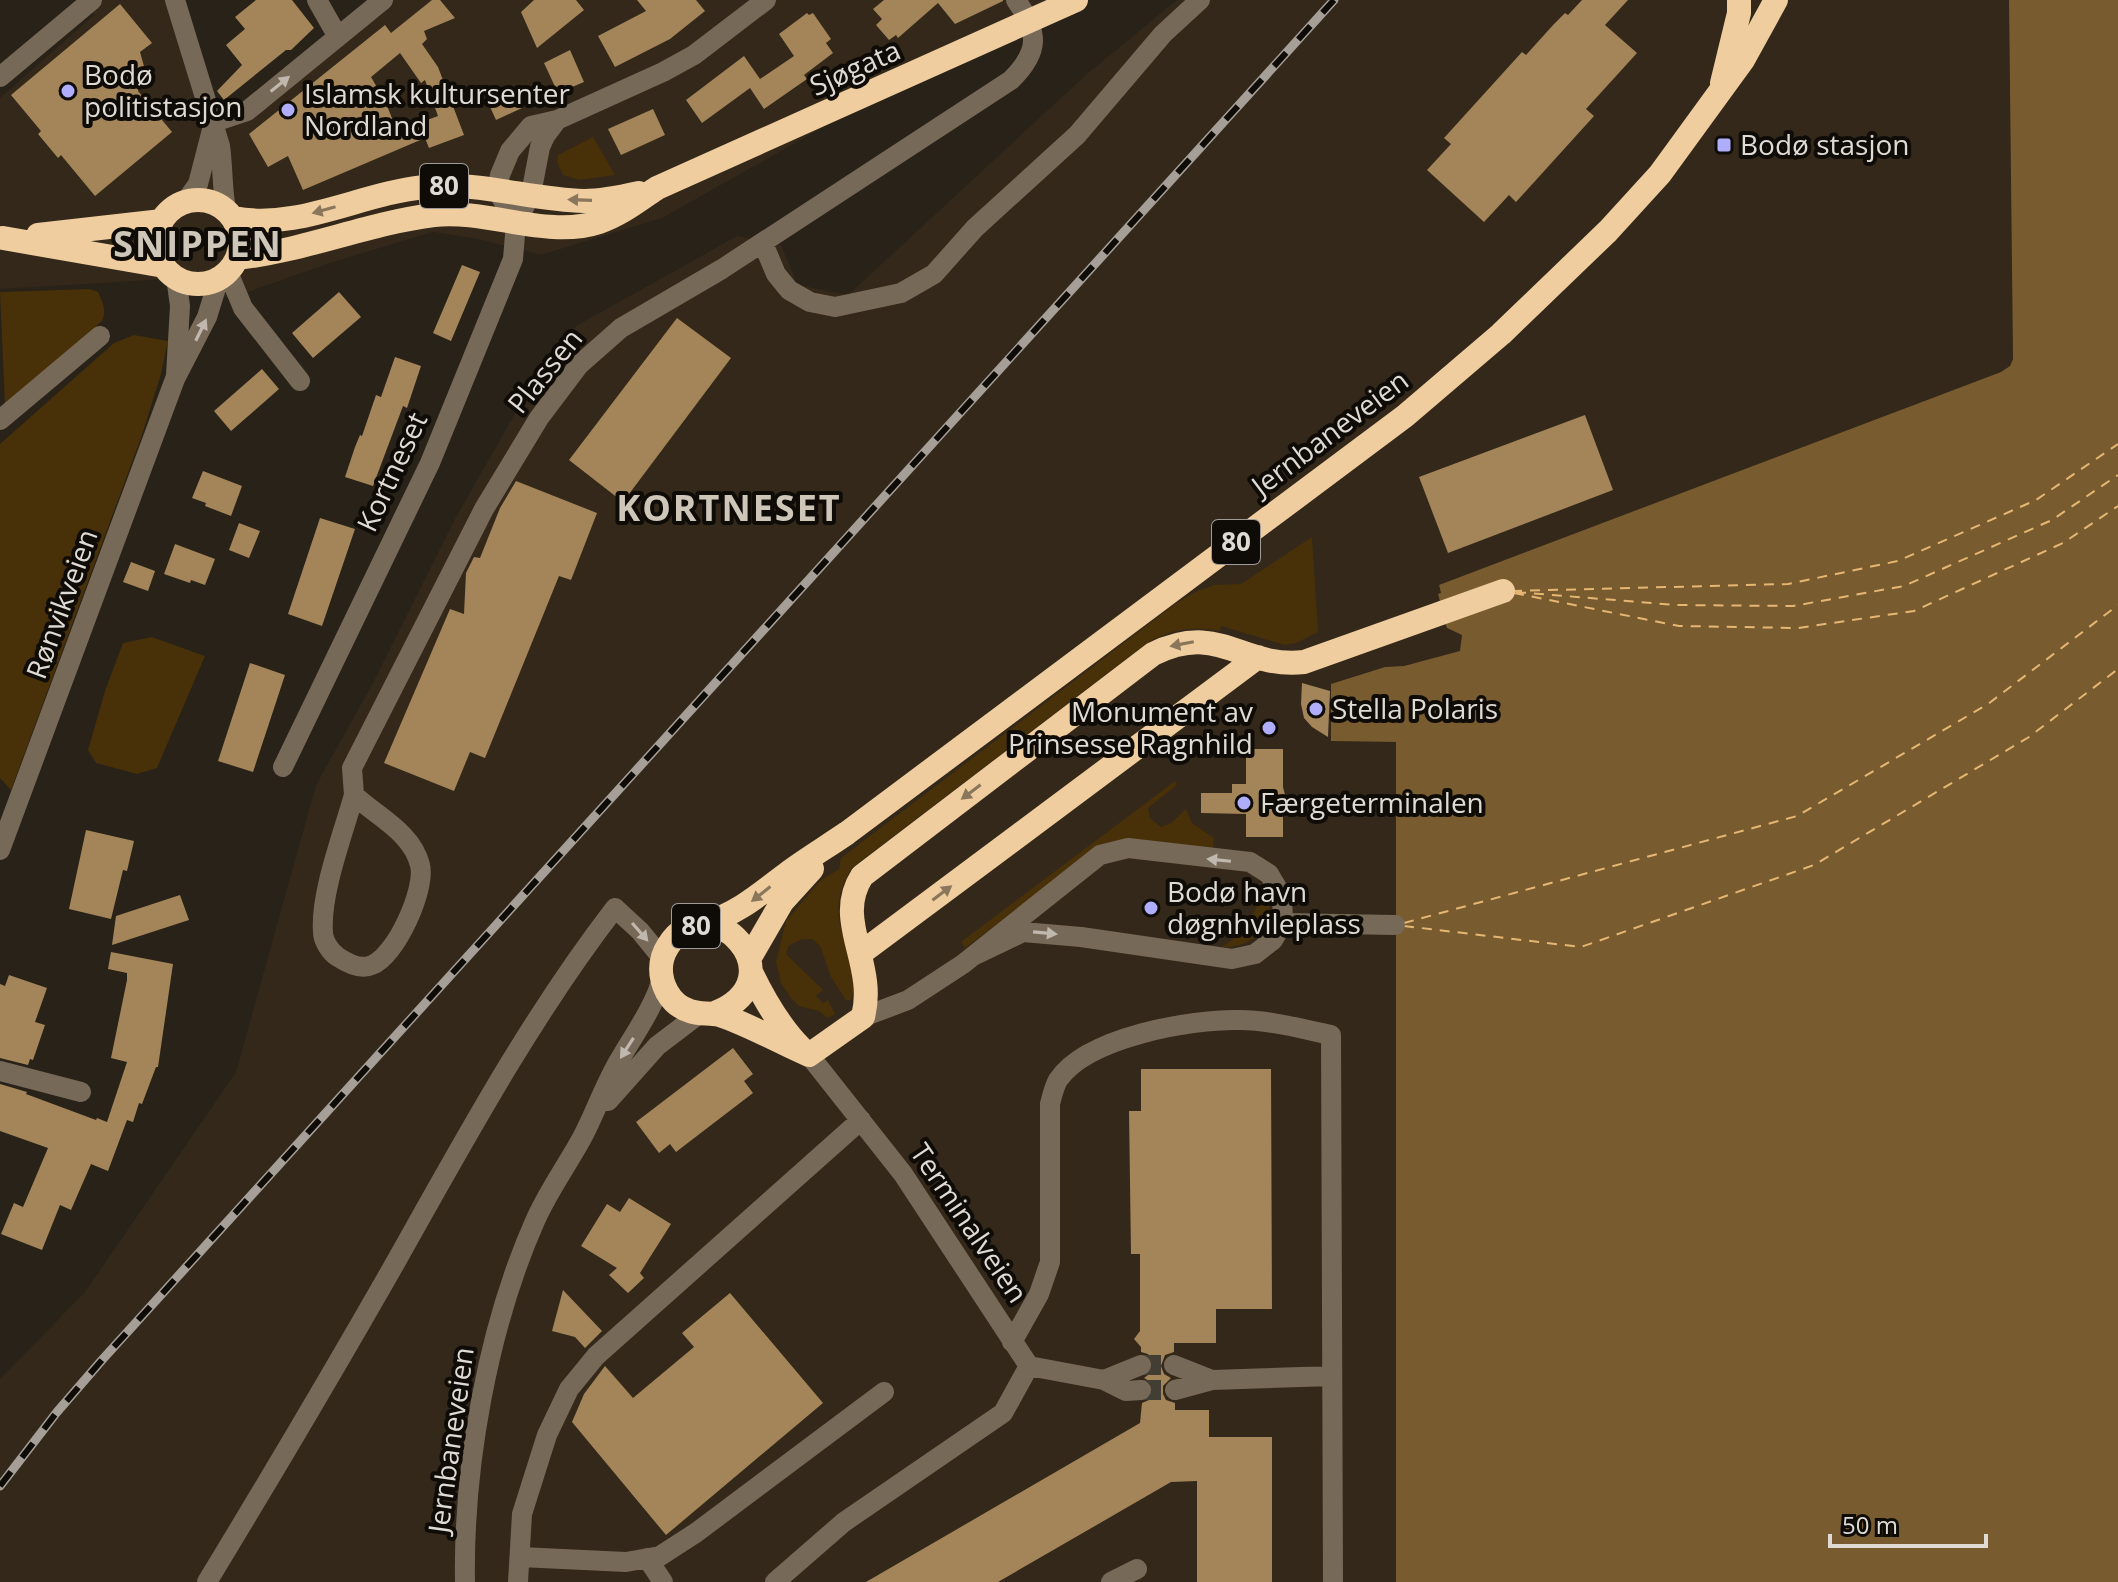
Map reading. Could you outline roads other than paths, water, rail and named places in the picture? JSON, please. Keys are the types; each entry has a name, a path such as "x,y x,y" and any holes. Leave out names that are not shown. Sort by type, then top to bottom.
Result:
{"highway":[{"name":"Sjøgata","path":"228,269 303,247 438,215 485,216 516,223 572,226 596,223 619,214 657,188 1076,0"},
{"name":"Jernbaneveien","path":"1722,86 1739,13 1739,0"},
{"name":"Jernbaneveien","path":"662,969 672,939 692,926 721,919 749,904 847,833 1380,435 1490,344 1619,220 1684,143 1743,60 1776,0"},
{"name":"Sjøgata","path":"230,214 255,222 296,217 368,198 424,187 453,185 585,201 612,199 657,188"},
{"name":"80","path":"186,201 214,202 230,214"},
{"path":"170,272 156,244 162,221 172,209 186,201"},
{"path":"228,269 240,238 230,214"},
{"name":"80","path":"1,238 162,221"},
{"name":"80","path":"1,238 170,272 190,283 205,283 228,269"},
{"path":"809,1055 863,1017 868,989 850,909 854,889 873,866 1153,654 1171,645 1206,641 1289,664 1304,662 1503,591"},
{"path":"861,953 1258,657"},
{"name":"Jernbaneveien","path":"707,1014 729,1008 740,998 747,986 750,965 782,902 847,833"},
{"name":"80","path":"703,924 727,929 745,947 750,965"},
{"name":"Terminalveien","path":"750,965 760,992 790,1037 809,1055"},
{"name":"80","path":"662,969 671,998 679,1006 707,1014"},
{"name":"Terminalveien","path":"707,1014 809,1055"}],"street":[{"path":"0,77 92,0"},
{"path":"175,0 214,122 223,165 221,186 230,214"},
{"path":"317,0 338,37"},
{"path":"214,122 247,111 383,0"},
{"path":"516,223 497,190 506,160 531,126 557,120 683,61 766,0"},
{"path":"1016,0 1030,21"},
{"path":"763,243 776,274 789,290 810,302 835,307 901,293 934,274 975,228 1077,135 1163,34 1200,0"},
{"name":"Plassen","path":"354,795 371,812 389,822 409,843 421,865 420,881 404,929 390,953 371,966 351,965 334,955 322,936 323,910 354,795 352,768 484,509 547,407 579,365 621,328 763,243 1011,80 1025,66 1032,53 1034,32 1030,21"},
{"name":"Kortneset","path":"283,767 430,463 513,259 516,223 531,194 540,147 557,120"},
{"path":"186,201 198,184 214,122"},
{"path":"228,269 243,308 300,381"},
{"name":"Rønvikveien","path":"0,850 175,379 228,269"},
{"name":"Rønvikveien","path":"170,272 180,306 175,379"},
{"path":"0,420 100,336"},
{"path":"863,1017 908,1000 973,956 1100,855 1128,848 1250,862 1269,874 1282,896 1283,923 1273,940 1255,954 1232,959 1081,937 1023,932 973,956"},
{"path":"207,1582 319,1397 539,1016 615,908 640,931 662,969"},
{"path":"1283,923 1395,925"},
{"name":"Jernbaneveien","path":"465,1582 468,1505 476,1439 500,1319 535,1220 584,1133 608,1081 656,1000 662,969"},
{"name":"Jernbaneveien","path":"584,1133 625,1079 657,1046 707,1014"},
{"path":"1012,1342 1039,1294 1050,1262 1050,1104 1058,1080 1081,1058 1115,1040 1172,1027 1240,1019 1331,1035 1333,1582"},
{"name":"Terminalveien","path":"809,1055 903,1174 1029,1366"},
{"path":"0,1071 81,1092"},
{"path":"518,1582 522,1514 547,1435 569,1389 596,1356 861,1120"},
{"path":"1104,1380 1141,1365"},
{"path":"1174,1365 1212,1380"},
{"path":"775,1582 844,1522 1003,1413 1029,1366 1104,1380 1126,1391 1141,1390"},
{"path":"1175,1390 1212,1380 1332,1376"},
{"path":"520,1557 626,1562 660,1556 697,1532 884,1392"},
{"path":"647,1558 663,1582"},
{"path":"1111,1582 1137,1569"}],"tunnel":[{"path":"1141,1365 1174,1365"},
{"path":"1141,1390 1175,1390"}],"railway":[{"path":"0,1486 102,1360 1334,0"}],"place":[{"name":"Bodø politistasjon","path":"68,91"},
{"name":"Islamsk kultursenter Nordland","path":"288,110"},
{"name":"Bodø stasjon","path":"1724,145"},
{"name":"Stella Polaris","path":"1316,709"},
{"name":"Monument av Prinsesse Ragnhild","path":"1269,728"},
{"name":"Færgeterminalen","path":"1244,803"},
{"name":"Bodø havn døgnhvileplass","path":"1151,908"}],"district":[{"name":"SNIPPEN","path":"198,244"},
{"name":"KORTNESET","path":"729,508"}]}
